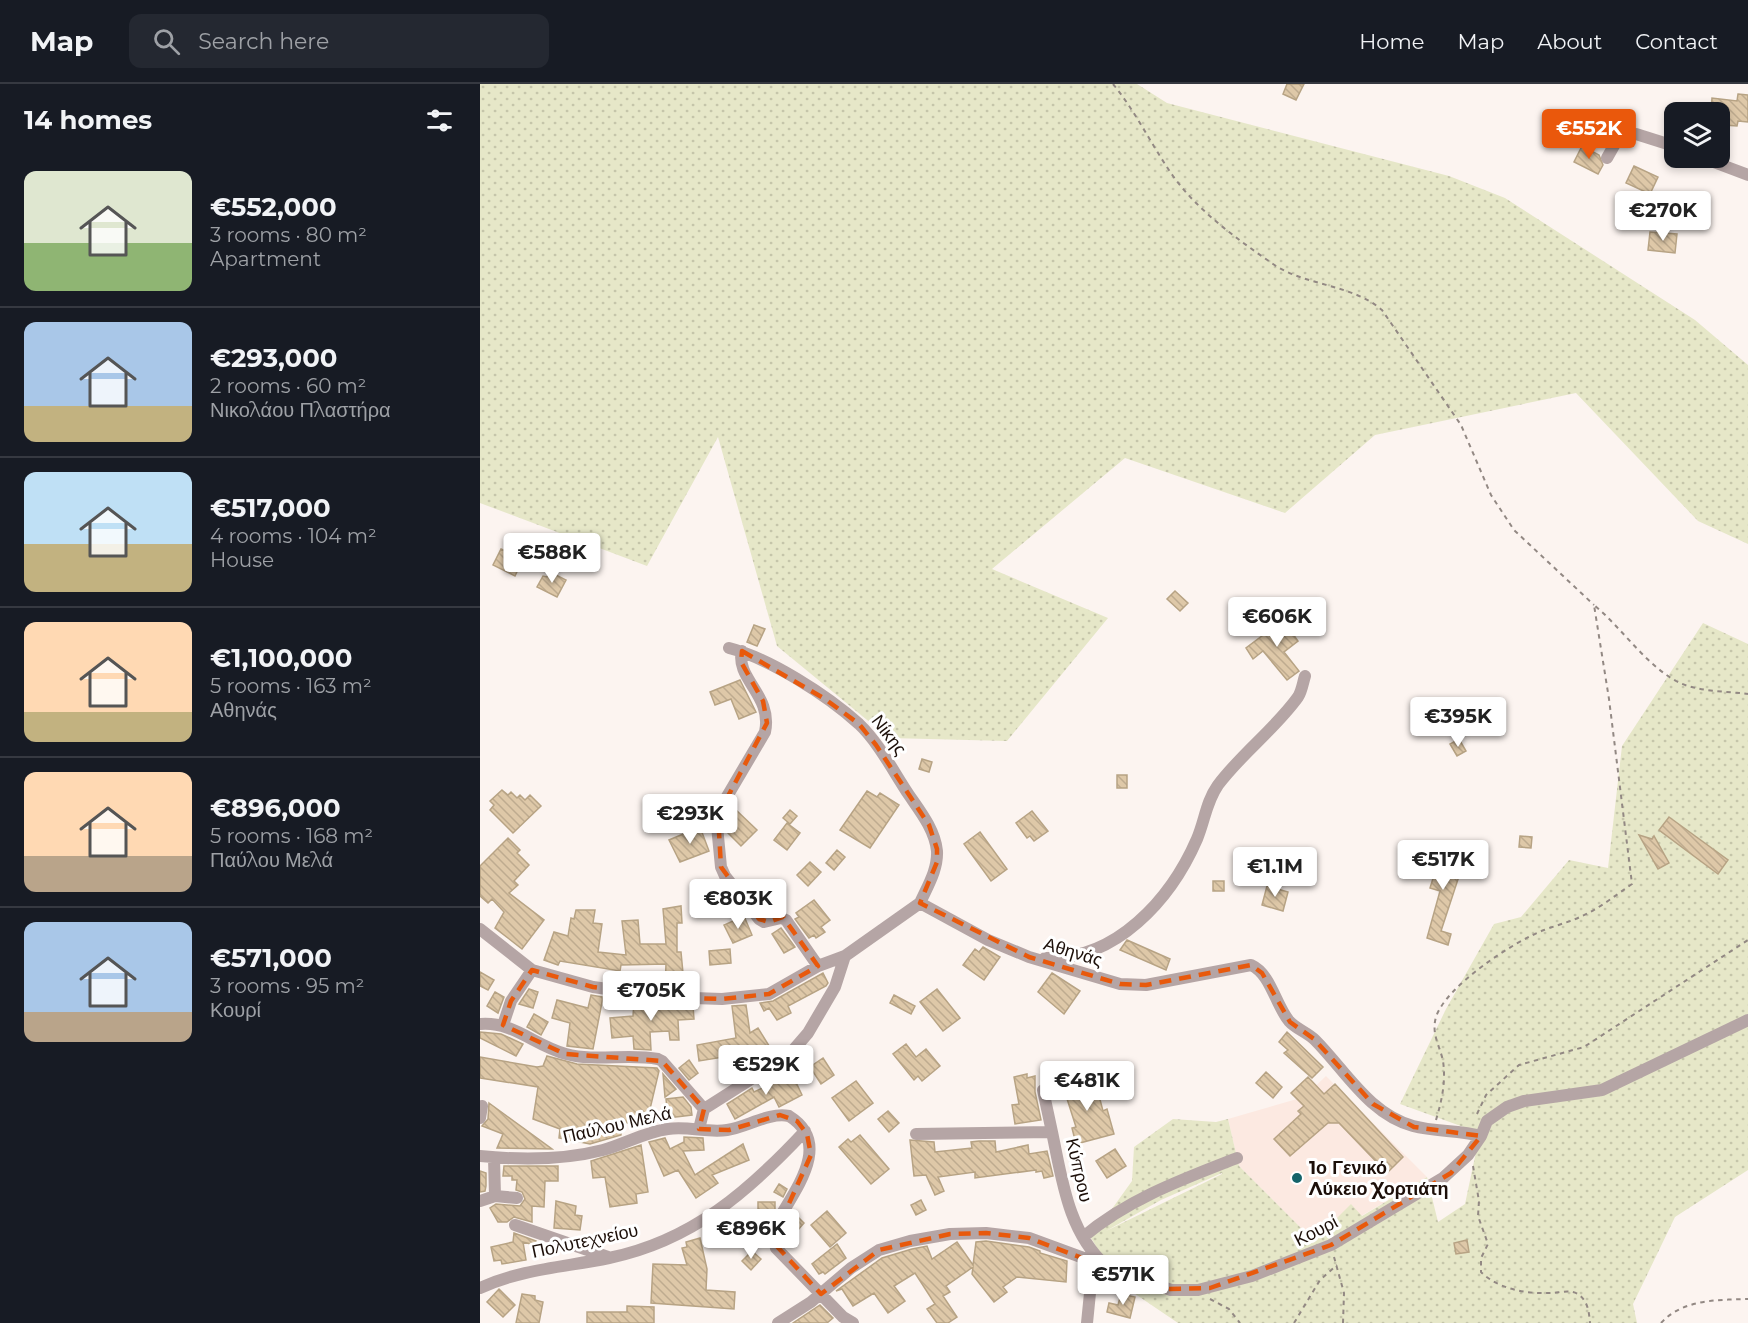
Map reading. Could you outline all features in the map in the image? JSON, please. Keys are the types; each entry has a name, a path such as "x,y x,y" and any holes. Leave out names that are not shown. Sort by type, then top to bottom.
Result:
{"street":[{"path":"1607,158 1614,144 1636,134 1664,143"},
{"path":"1728,168 1748,176"},
{"name":"Νίκης","path":"729,648 742,651 775,666 859,724 876,745 929,825 937,849 937,862 920,903"},
{"path":"742,651 741,662 763,701 767,723 765,732 718,815 721,867 725,876 759,919 764,922 781,918 786,921 818,966"},
{"path":"1029,957 1062,958 1104,946 1153,909 1197,839 1208,798 1228,772 1300,695 1305,676"},
{"path":"480,929 532,970 615,991 665,997 722,999 769,994 818,966 845,956 920,903"},
{"name":"Αθηνάς","path":"920,903 988,940 1029,957 1100,980 1137,984 1174,980 1251,965 1262,973 1290,1022 1314,1039 1335,1065 1373,1104 1394,1119 1414,1127 1481,1136"},
{"path":"699,1129 704,1109 789,1055 808,1033 832,993 845,956"},
{"path":"503,1025 511,1001 532,970"},
{"name":"Κουρί","path":"778,1323 820,1294 850,1268 879,1250 910,1241 950,1234 986,1233 1029,1238 1164,1289 1198,1290 1252,1276 1331,1245 1443,1178 1467,1155 1481,1136 1487,1121 1507,1107 1524,1101 1602,1090 1748,1020"},
{"path":"480,1024 503,1025 565,1054 650,1058 663,1061 704,1109"},
{"path":"1043,1090 1052,1132"},
{"name":"Παύλου Μελά","path":"480,1156 531,1159 595,1152 654,1131 675,1128 729,1130 784,1115 792,1118 805,1131"},
{"path":"805,1131 810,1143 810,1159 772,1232 772,1241 820,1294 843,1317 853,1323"},
{"name":"Πολυτεχνείου","path":"480,1287 520,1274 609,1258 666,1239 709,1216 750,1186 805,1131"},
{"name":"Κύπρου","path":"916,1134 1052,1132 1071,1215 1096,1257 1109,1268"},
{"path":"495,1158 495,1196"},
{"path":"1083,1237 1098,1224 1149,1194 1237,1158"},
{"path":"480,1201 495,1196 517,1198"},
{"path":"515,1225 609,1258"},
{"path":"1087,1323 1093,1263"}],"path":[{"path":"1113,84 1174,177 1190,197 1220,224 1291,274 1366,299 1382,310 1461,425 1491,495 1514,530 1660,670 1677,682 1696,688 1748,694"},
{"path":"1433,1129 1442,1101 1444,1075 1442,1059 1434,1036 1435,1019 1442,1002 1489,962 1542,931 1584,915 1632,884 1609,699 1594,605"},
{"path":"1468,1133 1486,1095 1519,1065 1584,1047 1748,940"},
{"path":"1467,1155 1476,1172 1478,1216 1488,1244 1481,1258 1481,1272 1490,1282 1502,1287 1534,1293 1578,1294 1589,1308 1590,1323"},
{"path":"1331,1245 1344,1293 1343,1323"},
{"path":"1294,1323 1320,1280 1336,1265"},
{"path":"1198,1290 1229,1309 1240,1323"},
{"path":"1661,1323 1670,1313 1703,1300 1748,1299"}],"highlighted area":[{"path":"742,651 825,699 859,724 876,745 929,825 937,849 937,862 920,903 1029,957 1120,984 1146,985 1251,965 1262,973 1290,1022 1314,1039 1373,1104 1414,1127 1481,1136 1451,1173 1331,1245 1210,1288 1164,1289 1029,1238 986,1233 950,1234 879,1250 821,1294 772,1241 811,1155 807,1134 797,1121 780,1115 729,1130 699,1129 704,1109 662,1061 565,1054 503,1025 511,1001 532,970 593,987 665,997 722,999 769,994 818,966 783,917 769,922 759,919 721,867 718,815 767,723 763,701 741,662"}],"shaded area":[{"path":"1326,1076 1427,1177 1361,1216 1351,1205 1314,1241 1239,1166 1228,1119 1297,1099 1300,1101"}],"green space":[{"path":"480,84 1137,84 1167,103 1449,176 1505,198 1695,320 1748,365 1748,544 1698,521 1576,393 1375,435 1285,513 1125,458 992,569 1108,618 1007,741 889,738 777,646 718,437 647,566 480,503"},
{"path":"1703,623 1748,644 1748,1170 1675,1217 1633,1304 1637,1323 1178,1323 1119,1283 1091,1238 1132,1181 1134,1147 1173,1119 1216,1122 1228,1119 1239,1166 1314,1241 1351,1204 1362,1216 1427,1177 1438,1222 1465,1204 1480,1133 1400,1104 1446,1009 1494,924 1521,917 1569,860 1608,868 1622,746","holes":["1222,1174 1106,1231 1161,1200"]}],"building":[{"path":"1287,84 1304,84 1296,100 1283,94"},
{"path":"1738,94 1748,95 1748,122 1738,121 1737,126 1730,125 1730,102 1712,102 1712,98 1737,101"},
{"path":"1582,146 1599,155 1603,165 1598,174 1574,162"},
{"path":"1634,166 1658,177 1650,194 1626,183"},
{"path":"1650,232 1677,234 1675,253 1648,250"},
{"path":"501,549 523,559 515,576 493,565"},
{"path":"550,572 566,580 557,597 537,587 543,576 547,577"},
{"path":"1175,591 1188,603 1180,611 1167,599"},
{"path":"1283,620 1298,641 1284,652 1299,671 1287,680 1263,651 1253,659 1246,648"},
{"path":"754,625 765,629 757,646 747,642"},
{"path":"740,680 756,712 739,719 731,699 715,705 710,692"},
{"path":"1459,739 1466,751 1457,756 1450,744"},
{"path":"922,759 932,762 929,772 919,769"},
{"path":"1117,775 1127,775 1127,788 1117,788"},
{"path":"502,790 508,795 511,792 517,798 520,795 525,800 530,795 541,806 513,833 490,810 494,805 490,801"},
{"path":"867,791 877,797 880,793 899,805 870,848 840,830"},
{"path":"735,809 757,830 741,846 728,833 734,827 727,820 728,815"},
{"path":"790,810 797,816 790,824 783,818"},
{"path":"1032,811 1048,831 1034,841 1030,836 1027,838 1016,823"},
{"path":"1669,817 1728,860 1718,874 1659,830"},
{"path":"787,823 800,833 787,850 774,840"},
{"path":"700,827 709,851 680,862 669,840"},
{"path":"980,832 1007,869 991,881 964,844"},
{"path":"1639,835 1652,839 1654,836 1669,863 1658,869"},
{"path":"1520,836 1532,837 1531,848 1519,847"},
{"path":"508,838 520,850 517,853 529,865 514,881 518,885 509,893 544,920 522,949 495,928 504,912 492,899 488,903 480,896 480,866"},
{"path":"837,850 845,857 834,870 826,863"},
{"path":"1431,851 1464,861 1441,931 1451,934 1448,945 1427,938 1440,891 1430,888 1435,872 1426,869"},
{"path":"810,862 821,872 808,886 797,875"},
{"path":"1213,881 1224,881 1224,891 1213,891"},
{"path":"1267,886 1288,892 1283,911 1262,905"},
{"path":"814,900 830,920 821,927 825,932 816,938 814,935 809,938 795,919 799,917 796,913"},
{"path":"681,906 682,923 677,923 677,952 681,952 683,973 679,973 679,989 665,989 666,964 621,965 620,971 560,961 558,965 544,960 554,932 568,936 571,918 574,919 576,910 595,910 593,923 602,924 598,952 626,955 622,921 638,920 640,944 666,944 663,909"},
{"path":"744,916 752,935 733,943 724,925"},
{"path":"781,928 795,947 784,953 772,934"},
{"path":"1127,940 1170,959 1166,970 1120,950"},
{"path":"983,947 1000,957 984,980 963,965 975,949 979,952"},
{"path":"730,949 731,963 710,965 709,951"},
{"path":"480,972 494,980 488,990 480,986"},
{"path":"823,973 828,983 826,986 788,1006 791,1013 777,1020 769,1008 764,1011 760,1003 773,1001"},
{"path":"1052,973 1080,991 1064,1014 1038,992"},
{"path":"529,989 538,992 533,1008 519,1004"},
{"path":"937,989 960,1018 943,1031 920,1002"},
{"path":"495,992 504,997 498,1013 487,1006"},
{"path":"591,995 603,997 593,1049 567,1046 570,1023 552,1018 557,1000 588,1008"},
{"path":"894,995 915,1006 911,1014 890,1003"},
{"path":"634,1001 693,1006 694,1019 678,1020 679,1040 670,1040 669,1031 650,1032 651,1050 634,1049 633,1036 612,1038 610,1018 633,1016"},
{"path":"746,1005 750,1033 758,1028 771,1049 753,1060 748,1053 699,1061 697,1045 736,1038 732,1006"},
{"path":"534,1014 548,1022 541,1035 527,1027"},
{"path":"480,1032 501,1034 523,1044 516,1056 480,1038"},
{"path":"1287,1032 1323,1067 1312,1078 1284,1053 1288,1050 1279,1042"},
{"path":"906,1044 916,1057 926,1049 940,1066 922,1081 918,1076 914,1080 893,1054"},
{"path":"547,1056 577,1064 657,1068 659,1071 646,1126 643,1127 638,1117 638,1126 621,1121 621,1135 590,1144 559,1138 560,1129 533,1119 538,1087 480,1078 480,1057 537,1067 543,1066"},
{"path":"823,1058 834,1075 821,1084 810,1067"},
{"path":"689,1060 698,1073 689,1080 679,1068"},
{"path":"1266,1072 1282,1087 1273,1098 1256,1083"},
{"path":"663,1074 676,1089 665,1097"},
{"path":"792,1074 802,1095 779,1107 774,1097 735,1119 727,1104 752,1088 754,1092"},
{"path":"1027,1074 1027,1078 1035,1076 1035,1092 1041,1120 1015,1124 1012,1105 1019,1104 1014,1077"},
{"path":"1085,1077 1089,1094 1098,1092 1103,1111 1107,1109 1114,1134 1076,1144 1072,1128 1076,1127 1062,1083"},
{"path":"1308,1077 1324,1094 1335,1084 1403,1157 1387,1173 1339,1123 1328,1123 1290,1156 1274,1139 1301,1114 1298,1111 1304,1106 1291,1093"},
{"path":"856,1081 873,1103 849,1121 832,1098"},
{"path":"683,1097 691,1107 692,1115 668,1118 666,1099"},
{"path":"489,1103 552,1149 497,1148 503,1134 482,1126 488,1119"},
{"path":"888,1111 899,1123 889,1132 878,1119"},
{"path":"860,1135 889,1169 871,1184 839,1147 848,1139 851,1142"},
{"path":"684,1137 703,1138 704,1150 683,1151 695,1175 743,1144 749,1160 712,1175 718,1183 696,1198 678,1170 664,1176 649,1142 665,1138 670,1149 684,1142"},
{"path":"910,1140 934,1142 935,1152 972,1148 971,1142 979,1141 995,1141 996,1152 1028,1145 1029,1154 1047,1151 1053,1176 1044,1178 1042,1171 1036,1172 1036,1170 975,1178 975,1172 938,1177 944,1191 935,1195 926,1175 914,1176"},
{"path":"641,1145 648,1192 636,1194 637,1203 610,1207 605,1177 593,1178 591,1161"},
{"path":"1115,1149 1126,1166 1107,1178 1096,1161"},
{"path":"504,1166 558,1166 558,1181 545,1181 544,1207 532,1206 532,1222 514,1217 507,1222 498,1222 490,1208 496,1204 520,1206 525,1199 522,1192 516,1190 517,1180 512,1180 512,1176 503,1176"},
{"path":"480,1171 486,1173 486,1186 485,1191 480,1192"},
{"path":"779,1184 787,1189 783,1197 774,1192"},
{"path":"921,1200 926,1210 916,1215 911,1205"},
{"path":"556,1201 576,1206 575,1215 582,1216 580,1230 554,1228"},
{"path":"758,1202 775,1202 775,1210 768,1223 758,1223"},
{"path":"827,1211 846,1233 830,1247 811,1225"},
{"path":"798,1217 804,1223 798,1230 791,1223"},
{"path":"514,1233 536,1241 535,1245 523,1242 526,1260 502,1264 501,1260 494,1261 491,1247 513,1242"},
{"path":"700,1238 707,1269 706,1290 735,1292 734,1309 651,1303 653,1264 687,1265 682,1248 687,1247 686,1242"},
{"path":"1467,1240 1469,1252 1456,1254 1454,1243"},
{"path":"986,1241 1029,1247 1040,1253 1067,1261 1066,1282 1017,1277 1003,1287 1007,1292 994,1302 972,1274 973,1267 946,1286 950,1292 943,1296 957,1317 948,1323 937,1323 927,1309 935,1304 915,1273 894,1286 905,1301 888,1313 874,1293 853,1306 842,1289 836,1291 882,1258 927,1246 932,1259 957,1242 973,1265 976,1242"},
{"path":"837,1244 846,1258 825,1274 823,1272 819,1274 812,1264"},
{"path":"752,1251 761,1259 751,1270 742,1261"},
{"path":"499,1289 515,1305 503,1317 487,1302"},
{"path":"522,1294 535,1296 535,1300 543,1302 539,1323 516,1323"},
{"path":"1121,1294 1135,1297 1130,1318 1107,1312 1109,1303 1118,1305"},
{"path":"820,1305 833,1318 827,1323 793,1323"},
{"path":"627,1306 654,1307 654,1323 587,1323 587,1312 627,1312"}],"place":[{"name":"1ο Γενικό Λύκειο Χορτιάτη","path":"1297,1178"}]}
